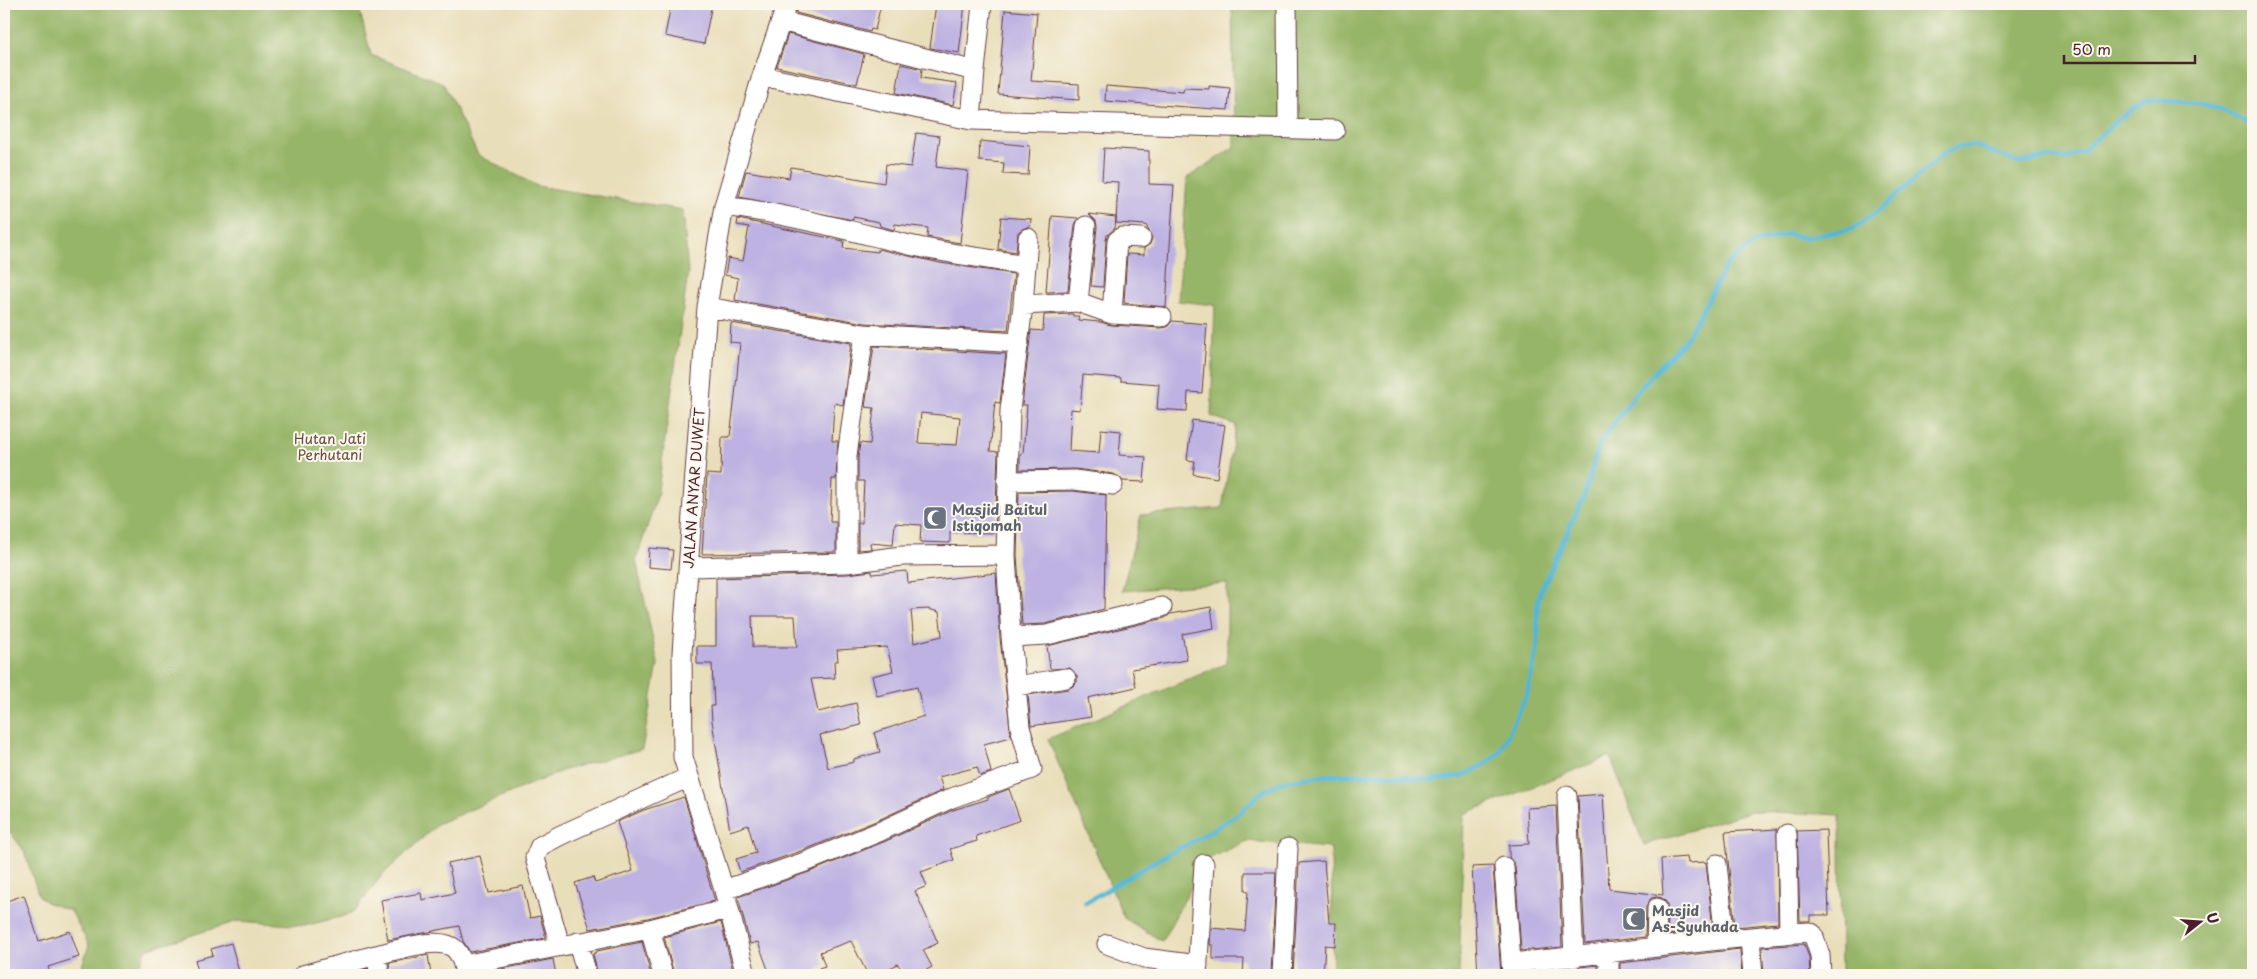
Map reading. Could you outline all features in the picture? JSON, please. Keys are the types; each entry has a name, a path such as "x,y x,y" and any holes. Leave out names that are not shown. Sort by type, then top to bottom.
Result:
{"street":[{"path":"972,120 982,4"},
{"path":"1287,4 1288,128"},
{"path":"784,12 975,70"},
{"name":"JALAN ANYAR DUWET","path":"746,975 724,890 684,757 682,653 707,307 724,206 762,76 784,12"},
{"path":"762,76 972,120 1335,130"},
{"path":"724,206 761,210 819,222 915,246 1026,265"},
{"path":"1078,302 1086,226"},
{"path":"1112,314 1118,241 1122,237 1141,238"},
{"path":"724,890 808,861 881,832 952,798 1032,769 1020,727 1011,637 1006,555 1010,410 1023,305 1028,238"},
{"path":"1023,305 1078,302 1112,314 1162,317"},
{"path":"707,307 864,334 1019,343"},
{"path":"847,563 847,456 864,334"},
{"path":"1008,481 1074,480 1113,485"},
{"path":"689,567 847,563 902,556 1006,555"},
{"path":"1011,637 1047,635 1162,608"},
{"path":"1016,686 1066,678"},
{"path":"587,975 569,943 535,858 540,846 689,777"},
{"path":"1567,796 1574,958"},
{"path":"1787,834 1789,932"},
{"path":"1282,975 1288,848"},
{"path":"1107,944 1144,958 1198,970 1204,864"},
{"path":"1717,864 1725,940"},
{"path":"1504,867 1512,969 1574,958 1656,947 1750,938 1789,932 1809,932 1814,934 1820,954 1821,975"},
{"path":"1656,947 1657,908"},
{"path":"303,975 376,955 432,943 447,944 456,950 464,970 569,943 650,929 728,909"},
{"path":"650,929 663,975"},
{"path":"1750,938 1753,975"},
{"path":"1609,954 1609,975"},
{"path":"376,955 380,975"}],"green space":[{"name":"Hutan Jati Perhutani","path":"4,4 358,4 371,55 443,83 478,155 537,186 683,210 688,273 657,497 636,560 658,664 642,749 564,770 439,823 382,875 357,908 348,915 304,926 238,921 147,949 134,975 75,975 81,969 89,945 71,911 46,902 39,896 24,851 4,824"},
{"path":"1232,4 2253,4 2253,975 1841,975 1840,815 1752,811 1644,845 1610,756 1464,814 1459,975 1333,975 1331,848 1247,841 1206,860 1162,941 1124,918 1048,739 1227,663 1227,583 1122,591 1141,515 1222,508 1236,425 1211,416 1215,305 1178,301 1187,178 1234,147"}],"building":[{"path":"671,4 712,4 704,44 665,36"},
{"path":"798,4 881,4 875,30 871,29 870,32 796,13"},
{"path":"936,4 965,4 959,53 930,48"},
{"path":"1005,10 1037,13 1031,81 1079,84 1079,100 998,94"},
{"path":"788,34 864,54 857,84 777,67"},
{"path":"901,64 922,69 921,78 957,83 953,105 896,93"},
{"path":"1106,86 1183,92 1184,88 1209,89 1209,86 1230,88 1228,110 1105,101"},
{"path":"916,133 940,136 936,167 968,171 960,243 927,237 928,228 895,224 894,230 880,226 879,222 853,217 853,220 739,197 746,171 789,178 791,167 884,183 886,164 911,167"},
{"path":"980,141 1030,146 1028,175 1003,174 1004,163 979,161"},
{"path":"1104,148 1149,151 1149,184 1174,185 1166,307 1124,303 1127,254 1144,255 1144,248 1150,244 1152,238 1146,225 1116,223 1118,182 1102,181"},
{"path":"1089,214 1116,217 1115,228 1107,235 1106,240 1103,287 1091,286 1097,227 1096,221"},
{"path":"1052,216 1078,218 1075,225 1068,291 1046,292"},
{"path":"1001,217 1031,219 1030,227 1018,232 1016,252 998,249"},
{"path":"738,219 844,241 843,248 878,252 878,249 940,263 1014,274 1008,331 865,323 735,300 738,278 725,275 728,258 743,261 749,227 737,225"},
{"path":"1073,314 1073,316 1079,316 1078,320 1111,325 1161,328 1167,327 1172,321 1207,324 1202,393 1188,392 1187,411 1157,409 1159,384 1083,375 1080,410 1071,409 1069,451 1099,453 1101,429 1121,431 1119,455 1146,457 1144,482 1123,481 1114,474 1075,469 1020,470 1020,454 1023,454 1027,405 1022,405 1031,330 1043,331 1044,315"},
{"path":"731,323 851,343 843,405 834,403 832,441 838,441 836,479 832,479 830,522 836,522 836,552 702,554 707,474 721,475 722,437 730,437 740,343 730,342"},
{"path":"874,346 1006,354 1000,403 995,402 990,451 998,452 995,533 950,532 950,543 920,542 921,525 895,523 893,545 870,543 871,549 858,550 858,523 862,523 864,481 858,481 858,457 860,443 870,444 874,408 865,407","holes":["921,413 960,417 957,445 918,443"]},
{"path":"1192,420 1225,425 1217,478 1193,474 1195,461 1187,460"},
{"path":"1073,491 1106,495 1104,609 1045,624 1022,625 1017,555 1019,492"},
{"path":"649,548 673,550 671,569 648,567"},
{"path":"872,571 872,574 907,571 908,583 996,573 1000,638 1011,737 984,744 991,772 980,776 977,767 939,777 943,790 876,821 804,850 740,872 736,859 756,853 748,825 730,831 712,721 711,706 714,706 712,664 697,664 697,646 716,646 716,578 847,574","holes":["928,609 939,612 942,636 914,643 911,610","752,616 795,616 797,647 753,647","887,647 893,671 872,676 877,696 917,687 924,716 874,733 880,752 854,759 854,762 828,768 820,735 861,725 856,703 818,712 811,679 835,678 834,661 838,661 837,650"]},
{"path":"1211,607 1214,628 1182,634 1187,660 1132,669 1136,687 1088,698 1091,717 1031,726 1028,695 1068,689 1077,682 1077,676 1070,668 1050,669 1047,646 1165,618 1170,614"},
{"path":"1009,789 1020,820 976,836 977,841 950,849 954,860 921,872 927,886 915,891 938,943 923,950 932,967 917,975 904,975 898,964 875,975 868,975 851,941 820,952 825,966 819,968 821,975 770,975 758,942 750,944 738,897 812,871 886,841 953,810 988,799 988,797"},
{"path":"1603,794 1609,889 1663,895 1661,859 1687,857 1688,863 1706,862 1713,930 1668,935 1667,903 1662,898 1657,897 1651,898 1646,907 1645,937 1585,944 1578,796"},
{"path":"684,797 715,901 648,918 590,929 575,883 593,877 595,883 633,871 617,822 644,810"},
{"path":"1556,806 1562,947 1521,951 1515,866 1509,857 1509,845 1529,844 1527,808"},
{"path":"1777,829 1778,923 1735,927 1725,832"},
{"path":"1826,830 1829,915 1810,915 1810,921 1800,921 1797,831"},
{"path":"480,856 489,893 523,886 530,918 540,916 546,938 470,952 463,941 459,926 388,940 381,900 421,893 422,900 455,893 448,863"},
{"path":"1324,861 1329,923 1336,923 1335,946 1325,945 1323,975 1293,975 1299,863"},
{"path":"1493,866 1501,975 1478,975 1472,867"},
{"path":"1245,872 1276,872 1271,975 1243,975 1244,959 1213,959 1213,945 1210,945 1211,928 1245,931 1248,891 1245,891"},
{"path":"24,895 39,941 70,931 79,957 48,967 51,975 4,975 4,902"},
{"path":"721,922 734,975 674,975 664,937"},
{"path":"642,942 651,975 598,975 593,954 597,951"},
{"path":"231,943 240,975 199,975 195,960 213,955 211,949"},
{"path":"1804,944 1809,957 1810,975 1764,975 1762,947"},
{"path":"1740,949 1742,975 1620,975 1620,963"},
{"path":"428,955 431,975 391,975 389,963"},
{"path":"553,959 556,975 476,975 476,974"},
{"path":"1598,965 1598,975 1523,975 1523,973"},
{"path":"367,969 369,975 357,975 356,972"}],"waterway":[{"path":"1085,903 1159,859 1201,837 1238,814 1263,791 1285,781 1319,776 1381,774 1431,780 1462,776 1487,763 1500,752 1527,694 1538,643 1537,609 1540,592 1584,496 1600,443 1640,388 1687,338 1727,264 1755,243 1788,234 1804,238 1852,229 1879,211 1943,154 1958,147 1974,145 2019,163 2049,157 2067,158 2083,151 2120,118 2147,100 2200,103 2219,108 2253,126"}],"place":[{"name":"Masjid Baitul Istiqomah","path":"935,518"},
{"name":"Masjid As-Syuhada","path":"1634,919"}]}
